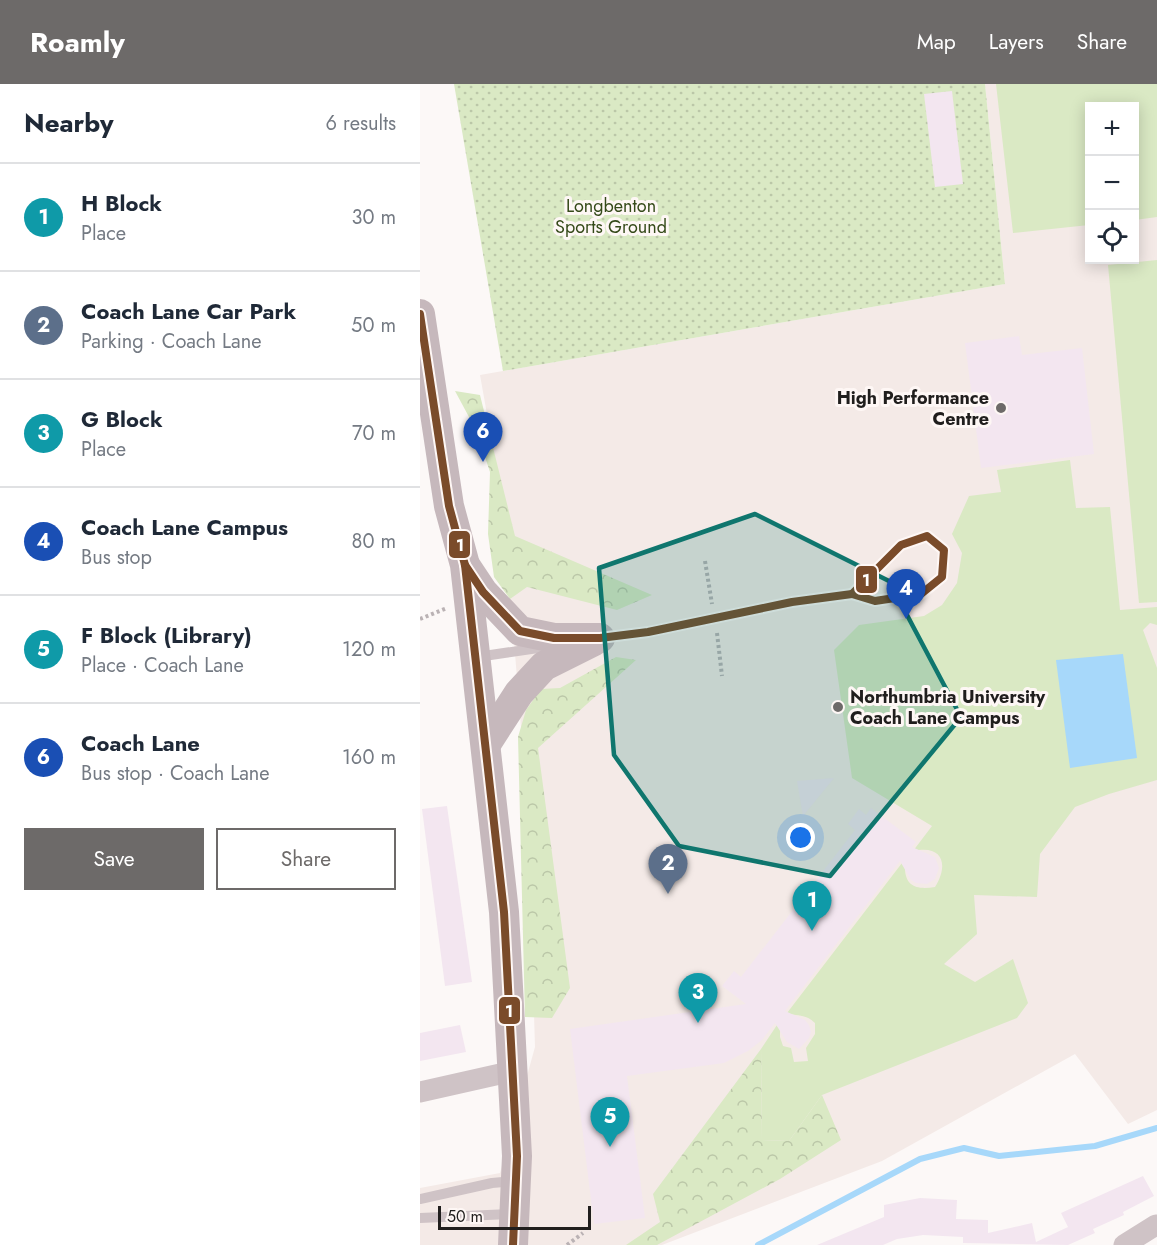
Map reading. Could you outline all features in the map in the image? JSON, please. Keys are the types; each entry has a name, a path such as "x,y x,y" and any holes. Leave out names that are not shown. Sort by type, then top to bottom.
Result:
{"street":[{"path":"420,314 424,371 450,506 465,565 504,912 517,1156 513,1245"},
{"path":"465,565 483,592 520,631 554,638 600,638"},
{"path":"486,744 519,693 544,666 600,638"},
{"path":"420,1092 513,1071"},
{"path":"1124,1245 1156,1225"}],"lane":[{"path":"476,658 648,632 792,602 852,594 875,601 921,594 942,577 944,550 927,536 901,545 852,594"},
{"path":"420,1199 492,1183 516,1181"},
{"path":"420,1218 514,1214"}],"path":[{"path":"705,561 722,676"},
{"path":"567,1245 583,1233"}],"highlighted area":[{"path":"755,514 889,581 961,717 830,876 679,846 614,755 599,568"}],"shaded area":[{"name":"Northumbria University Coach Lane Campus","path":"985,84 1157,84 1157,1110 1128,1124 1075,1054 882,1161 662,1245 420,1245 420,1188 500,1173 535,1047 528,815 503,504 480,375 1005,284"}],"green space":[{"name":"Longbenton Sports Ground","path":"454,84 985,84 1005,284 503,371"},
{"path":"996,84 1157,84 1157,217 1139,219 1139,102 1085,102 1085,225 1013,233"},
{"path":"1157,260 1157,602 1139,603 1108,265 1139,264 1139,262"},
{"path":"455,391 480,395 515,536 652,595 617,610 527,587 510,599 494,577 488,534 490,472 476,430"},
{"path":"1070,460 1076,508 1110,507 1120,610 1157,607 1157,625 1150,623 1143,630 1157,668 1157,780 1075,807 1040,854 1037,897 974,895 977,934 944,964 975,982 1013,959 1028,1003 1017,1018 822,1095 789,1141 762,1140 761,1049 777,1025 780,1026 783,1046 791,1048 794,1062 808,1061 806,1048 815,1034 815,1023 804,1016 787,1013 902,863 905,865 909,882 917,887 935,887 942,871 942,864 937,854 923,850 913,851 932,826 852,778 834,650 859,625 924,616 942,605 957,583 962,553 952,534 969,496 1001,492 997,470"},
{"path":"616,657 636,660 538,748 570,988 552,1018 525,1017 518,737 526,710 541,689 560,688"},
{"path":"761,1049 762,1140 789,1141 822,1095 841,1140 780,1179 657,1245 626,1245 660,1222 653,1194"}],"water":[{"path":"1123,654 1137,758 1070,768 1056,660"}],"building":[{"path":"952,91 963,184 935,187 924,94"},
{"path":"1019,336 1022,355 1082,348 1094,454 981,468 965,343"},
{"path":"834,778 803,816 797,781"},
{"path":"447,806 472,982 445,986 422,809"},
{"path":"871,808 916,842 912,847 935,857 939,868 935,879 927,884 916,883 911,880 900,861 785,1011 805,1020 809,1025 811,1032 809,1038 799,1049 787,1042 775,1023 762,1040 748,1051 724,1063 627,1076 645,1218 594,1224 570,1029 746,1004 722,986 734,971 741,977 855,830 848,824 859,809 866,815"},
{"path":"460,1025 466,1052 420,1061 420,1033"},
{"path":"1143,1176 1154,1196 1123,1212 1124,1215 1093,1229 1095,1233 1068,1245 963,1243 963,1237 923,1235 897,1239 883,1245 817,1245 884,1217 884,1205 920,1198 957,1200 956,1219 988,1220 988,1233 1032,1223 1036,1242 1068,1227 1061,1213"}],"waterway":[{"path":"758,1245 920,1159 964,1148 999,1156 1095,1146 1157,1128"}],"transit line":[{"name":"1","path":"420,314 449,506 465,565 504,912 517,1156 513,1245"},
{"name":"1","path":"927,536 944,550 942,577 921,594 875,601 852,594 901,545 927,536"},
{"name":"1","path":"465,565 483,592 520,631 554,638 600,638 648,632 792,602 852,594"}],"place":[{"name":"High Performance Centre","path":"1001,408"},
{"name":"Coach Lane","path":"483,462"},
{"name":"Coach Lane Campus","path":"906,619"},
{"name":"Northumbria University Coach Lane Campus","path":"838,707"},
{"name":"Coach Lane Car Park","path":"668,894"},
{"name":"H Block","path":"812,931"},
{"name":"G Block","path":"698,1023"},
{"name":"F Block (Library)","path":"610,1147"}]}
